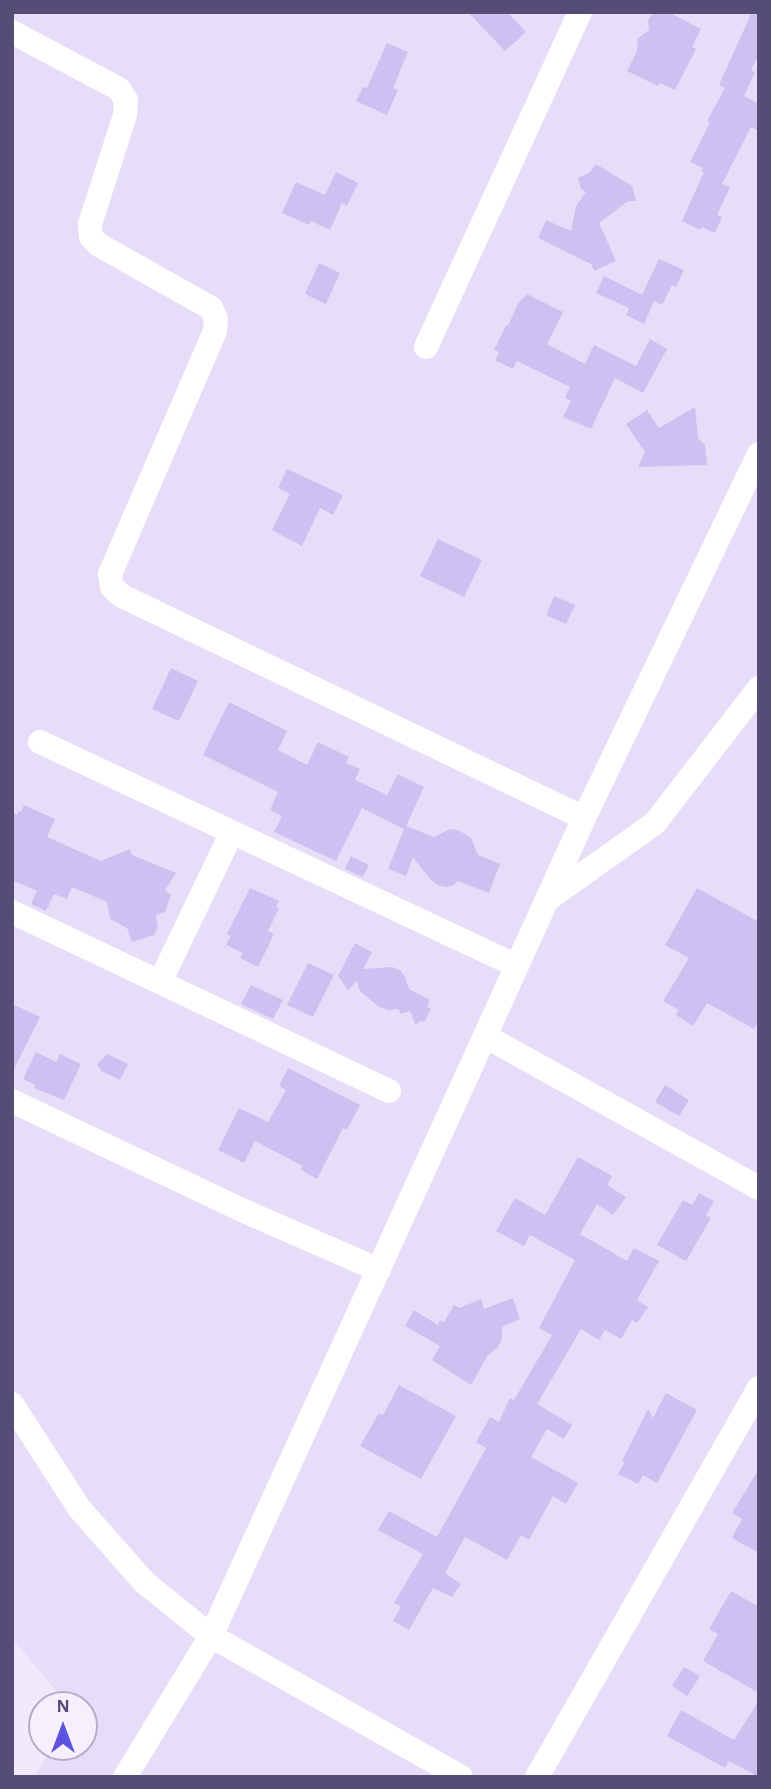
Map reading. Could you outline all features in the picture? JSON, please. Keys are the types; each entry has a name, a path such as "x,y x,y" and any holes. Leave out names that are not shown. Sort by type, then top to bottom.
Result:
{"street":[{"path":"426,346 580,12"},
{"path":"12,32 119,89 126,100 125,115 90,224 91,237 99,245 211,308 216,318 215,331 110,574 112,587 122,596 584,818"},
{"path":"125,1777 211,1636 584,818 759,454"},
{"path":"547,899 655,823 759,688"},
{"path":"40,742 517,966"},
{"path":"160,982 232,832"},
{"path":"12,912 389,1091"},
{"path":"485,1036 759,1188"},
{"path":"12,1101 244,1211 379,1270"},
{"path":"537,1777 759,1388"},
{"path":"12,1404 79,1507 144,1582 211,1636 461,1777"}],"shaded area":[{"path":"12,12 759,12 759,1777 34,1777 44,1761 98,1761 98,1691 56,1691 12,1638"}],"building":[{"path":"468,12 507,12 526,32 505,51"},
{"path":"654,12 668,12 701,29 692,47 696,49 675,90 660,83 658,86 627,71 637,51 638,38 649,30 648,20"},
{"path":"752,12 759,12 759,55 751,70 755,72 744,96 759,104 759,131 751,127 722,184 730,187 717,215 722,217 715,233 702,227 700,230 682,221 704,172 701,171 703,168 690,162 710,122 707,121 725,88 719,85"},
{"path":"387,43 408,52 393,88 398,90 387,115 356,101 363,87 367,88"},
{"path":"596,164 632,186 636,201 628,201 599,223 616,261 594,271 591,264 538,238 546,220 571,231 576,206 586,192 581,189 578,178 590,172"},
{"path":"336,172 358,183 347,206 342,203 330,230 311,221 309,225 282,213 296,182 325,195"},
{"path":"659,259 684,270 676,287 672,285 662,305 654,301 644,324 626,315 629,308 596,293 604,276 642,295"},
{"path":"319,263 340,273 326,304 305,294"},
{"path":"527,294 563,312 547,344 585,364 594,345 636,366 650,339 667,349 643,393 615,378 591,429 563,417 571,401 565,398 570,387 517,361 513,369 495,360 499,352 494,350 506,325 508,326 518,303"},
{"path":"695,407 698,438 705,445 707,465 638,467 645,452 626,424 647,410 659,428"},
{"path":"287,469 343,495 333,515 320,508 302,546 272,530 290,494 278,488"},
{"path":"438,539 482,560 464,597 420,576"},
{"path":"554,596 575,605 566,624 546,615"},
{"path":"171,668 198,681 179,721 152,709"},
{"path":"229,702 287,731 278,750 307,765 318,742 349,757 346,763 360,769 355,780 387,795 398,774 424,787 406,826 434,837 450,829 460,831 471,838 478,855 500,864 489,893 458,881 452,886 438,885 413,857 406,876 388,869 404,829 362,808 336,861 274,832 282,816 270,810 278,792 203,755"},
{"path":"24,805 55,819 47,837 101,861 130,849 132,855 176,873 165,890 171,895 165,912 156,915 158,927 154,935 132,942 127,928 110,919 107,902 72,887 67,899 54,894 46,911 31,904 37,891 12,880 12,812 17,815"},
{"path":"351,856 369,865 363,877 345,869"},
{"path":"250,888 279,901 276,907 279,908 268,931 274,934 258,967 240,958 243,953 226,945 231,936 227,934"},
{"path":"697,888 759,922 759,1019 754,1029 707,1003 693,1026 676,1015 679,1010 663,1001 689,958 665,945"},
{"path":"355,943 372,952 363,969 392,967 400,970 409,989 430,1000 427,1007 431,1009 425,1021 418,1022 416,1026 410,1011 401,1014 398,1009 379,1007 360,991 357,981 348,990 338,976"},
{"path":"308,963 334,975 313,1017 287,1005"},
{"path":"251,985 283,1000 273,1019 241,1004"},
{"path":"12,1004 40,1017 12,1073"},
{"path":"36,1052 56,1062 60,1054 81,1064 64,1100 34,1088 35,1085 23,1079"},
{"path":"107,1054 128,1064 120,1080 101,1071 97,1064"},
{"path":"288,1068 360,1105 347,1130 343,1128 317,1179 301,1170 303,1166 255,1141 244,1163 218,1150 239,1108 268,1122 286,1090 279,1086"},
{"path":"665,1085 689,1100 679,1116 655,1102"},
{"path":"578,1157 612,1176 607,1185 626,1197 613,1215 597,1204 580,1234 627,1261 634,1248 659,1261 637,1300 648,1307 637,1323 632,1320 621,1339 605,1330 599,1340 581,1329 537,1404 572,1425 564,1439 547,1429 531,1457 578,1483 566,1504 553,1496 529,1540 521,1535 507,1560 465,1537 445,1573 461,1584 452,1597 433,1588 409,1630 393,1621 401,1607 394,1603 423,1554 378,1530 389,1511 437,1537 486,1448 476,1442 490,1417 499,1422 510,1398 514,1400 552,1335 539,1328 575,1260 530,1235 524,1246 496,1231 515,1198 545,1215"},
{"path":"699,1193 714,1201 706,1215 711,1218 686,1261 657,1245 683,1200 692,1205"},
{"path":"513,1298 520,1319 502,1327 502,1340 488,1355 471,1385 432,1360 440,1346 405,1326 414,1310 438,1325 440,1320 444,1322 454,1305 459,1308 481,1299 484,1309"},
{"path":"399,1385 456,1416 421,1479 360,1446 379,1413 383,1415"},
{"path":"666,1393 697,1410 657,1483 643,1475 638,1484 618,1474 625,1462 622,1461 648,1409 653,1418"},
{"path":"759,1469 759,1553 732,1538 742,1519 732,1513"},
{"path":"731,1591 759,1607 759,1693 703,1661 718,1634 709,1629"},
{"path":"684,1667 700,1676 687,1696 672,1686"},
{"path":"759,1700 759,1777 729,1761 725,1768 667,1736 681,1710 734,1740"}]}
